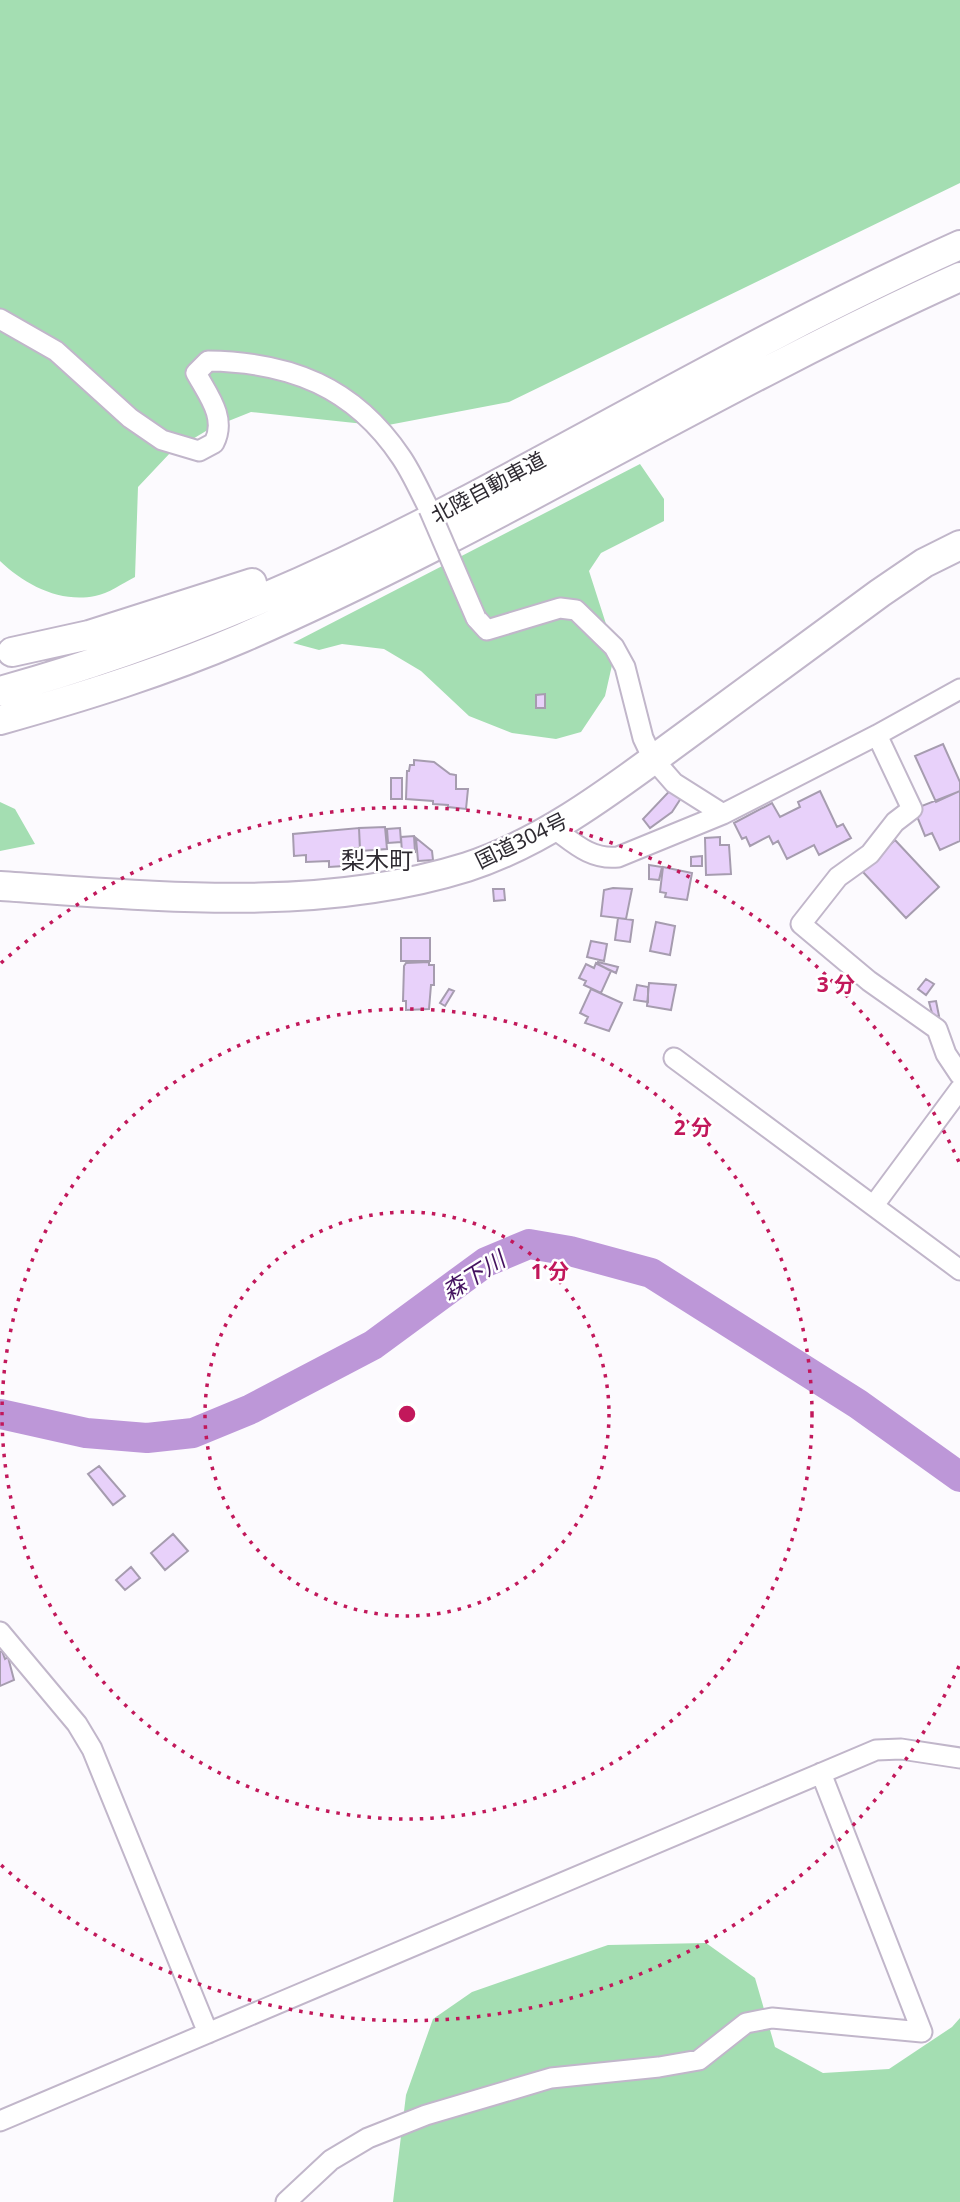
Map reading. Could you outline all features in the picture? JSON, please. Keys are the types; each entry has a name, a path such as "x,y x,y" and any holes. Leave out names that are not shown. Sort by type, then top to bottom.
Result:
{"highway":[{"name":"北陸自動車道","path":"0,691 133,650 226,614 317,574 457,506 588,433 831,306 960,245"},
{"name":"北陸自動車道","path":"0,720 144,676 239,639 330,598 833,339 960,277"},
{"path":"12,652 89,635 248,585 372,537 588,433"},
{"name":"国道304号","path":"0,886 209,897 308,895 373,889 470,866 552,827 599,798 880,593 924,563 960,545"}],"street":[{"path":"0,320 56,351 130,418 162,440 199,451 214,443 220,425 217,413 196,373 208,361 244,361 293,373 328,387 349,400 377,426 401,458 429,509 476,618 487,630 560,608 576,610 614,647 625,667 643,738 653,759 674,783 723,814"},
{"path":"552,827 589,854 604,858 618,856 723,814 960,689"},
{"path":"877,735 912,808 895,822 870,854 838,877 801,924 869,981 937,1029 946,1054 960,1075"},
{"path":"674,1058 960,1270"},
{"path":"874,1205 960,1089"},
{"path":"0,1632 77,1724 92,1749 208,2033"},
{"path":"0,2121 876,1750 901,1749 960,1758"},
{"path":"286,2202 331,2160 368,2138 426,2115 551,2078 659,2067 699,2060 746,2023 772,2018 922,2032 821,1773"}],"green space":[{"path":"0,0 960,0 960,183 509,402 383,426 251,412 211,428 171,452 138,487 135,577 100,595 69,597 44,590 20,578 0,561"},
{"path":"640,464 664,499 664,521 601,553 589,571 615,652 605,696 581,732 556,739 512,733 469,716 421,671 384,649 342,644 319,650 293,643"},
{"path":"0,802 15,809 35,844 0,851"},
{"path":"706,1943 755,1978 775,2047 823,2073 889,2069 952,2027 960,2018 960,2202 393,2202 406,2095 433,2019 472,1992 608,1945"}],"building":[{"path":"545,694 545,708 536,708 536,695"},
{"path":"943,744 960,782 960,791 936,802 915,756"},
{"path":"414,760 434,762 450,774 456,775 456,789 468,789 466,809 433,804 433,801 406,799 407,771 410,765 414,765"},
{"path":"391,778 402,778 402,799 391,799"},
{"path":"678,782 687,789 672,812 650,828 643,819"},
{"path":"820,791 837,827 843,824 851,838 819,855 814,845 787,859 778,841 773,844 769,836 750,846 746,837 742,839 734,823 772,803 780,817 800,807 798,802"},
{"path":"960,791 960,841 940,850 932,833 925,836 914,809"},
{"path":"385,827 387,849 360,851 359,828"},
{"path":"359,828 360,848 343,849 344,866 329,867 329,861 306,862 306,855 294,856 293,834"},
{"path":"400,828 401,842 388,843 387,829"},
{"path":"414,836 415,852 402,853 401,837"},
{"path":"720,837 720,845 729,845 731,874 706,875 705,838"},
{"path":"416,838 432,851 433,860 418,861"},
{"path":"895,840 939,887 906,918 862,871"},
{"path":"702,856 702,866 691,866 691,857"},
{"path":"649,865 662,867 659,880 649,879"},
{"path":"663,867 692,873 687,900 665,897 666,893 660,892"},
{"path":"493,889 504,889 505,900 494,901"},
{"path":"632,889 626,919 601,916 604,890"},
{"path":"618,918 633,920 630,942 615,940"},
{"path":"656,922 675,926 670,955 650,951"},
{"path":"401,938 430,938 430,961 401,961"},
{"path":"591,941 607,944 604,961 587,957"},
{"path":"429,962 429,965 434,965 434,985 431,985 429,1009 406,1010 406,1001 403,1001 404,966 406,963"},
{"path":"598,962 618,967 616,973 597,964"},
{"path":"596,963 611,971 601,993 584,985 586,981 579,978 586,964 594,968"},
{"path":"926,979 934,984 926,995 918,989"},
{"path":"649,983 676,985 671,1010 647,1006"},
{"path":"637,985 648,987 648,1002 634,1000"},
{"path":"449,989 454,991 445,1006 440,1003"},
{"path":"591,989 622,1003 609,1031 585,1023 588,1017 580,1013"},
{"path":"936,1001 939,1016 933,1017 929,1002"},
{"path":"99,1466 125,1496 113,1505 88,1474"},
{"path":"173,1534 188,1551 165,1570 151,1553"},
{"path":"131,1567 140,1578 125,1590 116,1580"},
{"path":"2,1651 5,1659 8,1657 14,1680 0,1686 0,1652"}],"waterway":[{"name":"森下川","path":"0,1414 86,1433 147,1438 193,1433 251,1409 373,1345 486,1262 529,1244 570,1251 651,1273 858,1404 960,1477"}],"district":[{"name":"梨木町","path":"377,859"}]}
